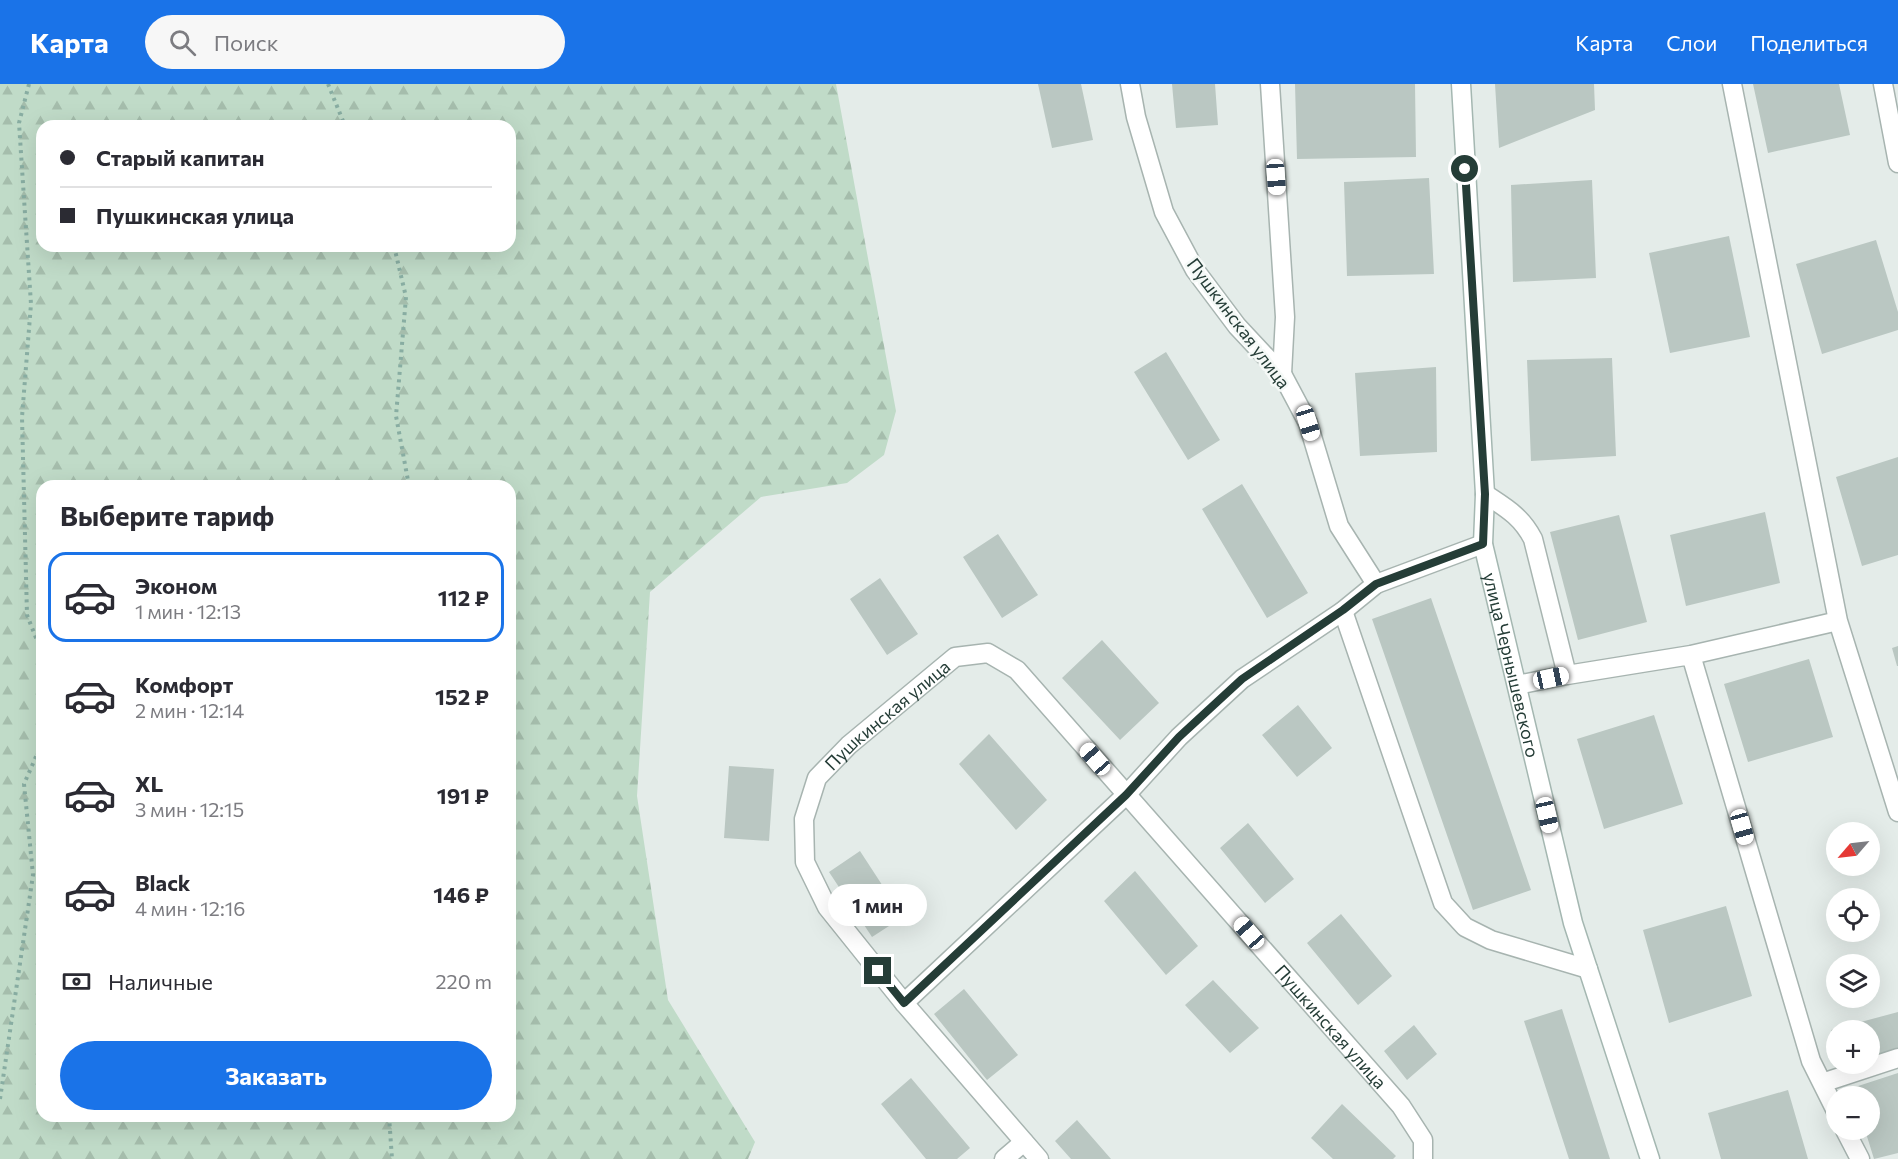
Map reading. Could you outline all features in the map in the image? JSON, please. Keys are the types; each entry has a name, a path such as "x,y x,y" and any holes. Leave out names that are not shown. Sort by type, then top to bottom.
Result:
{"street":[{"name":"Пушкинская улица","path":"1130,84 1139,127 1164,212 1195,270 1237,326 1282,374 1308,423 1339,526 1376,584"},
{"path":"1270,84 1285,317 1282,374"},
{"name":"улица Чернышевского","path":"1461,84 1485,494 1483,544 1573,923 1650,1159"},
{"path":"1732,84 1838,621 1898,812"},
{"path":"1883,84 1898,163"},
{"path":"1485,494 1515,513 1526,525 1533,539 1567,675"},
{"path":"904,1003 1126,795 1179,737 1242,679 1343,610 1376,584 1483,544"},
{"path":"1343,610 1443,903 1465,927 1491,940 1588,969"},
{"path":"1517,685 1691,655 1838,621"},
{"name":"Пушкинская улица","path":"1039,1159 904,1003 827,907 806,862 804,819 817,778 849,745 955,657 988,653 1017,670 1401,1106 1423,1140 1423,1159"},
{"path":"1691,655 1808,1050 1826,1091"},
{"path":"1822,1083 1898,1058"},
{"path":"1850,1140 1860,1159"},
{"path":"1004,1159 1024,1142"}],"path":[{"path":"29,84 19,123 31,304 22,417 27,615 36,638"},
{"path":"328,84 343,120"},
{"path":"395,252 406,297 396,416 408,480"},
{"path":"0,1099 33,875 24,784 36,757"},
{"path":"389,1122 392,1159"}],"green space":[{"path":"0,84 836,84 896,411 884,455 847,483 761,497 650,592 637,796 668,1000 755,1142 748,1159 0,1159"}],"building":[{"path":"1038,84 1081,84 1093,140 1052,148"},
{"path":"1172,84 1215,84 1218,125 1176,128"},
{"path":"1295,84 1415,84 1416,157 1297,159"},
{"path":"1495,84 1594,84 1595,110 1499,148"},
{"path":"1753,84 1839,84 1850,135 1768,153"},
{"path":"1429,178 1434,274 1347,276 1344,182"},
{"path":"1592,180 1596,278 1513,282 1511,185"},
{"path":"1729,236 1750,337 1670,353 1649,253"},
{"path":"1876,240 1898,312 1898,330 1822,354 1796,264"},
{"path":"1166,352 1220,440 1188,460 1134,372"},
{"path":"1612,358 1616,456 1531,461 1527,360"},
{"path":"1436,367 1437,452 1360,456 1355,373"},
{"path":"1898,457 1898,555 1862,566 1836,477"},
{"path":"1242,484 1308,593 1267,618 1202,509"},
{"path":"1765,512 1780,583 1686,606 1670,535"},
{"path":"1619,515 1647,622 1578,640 1550,532"},
{"path":"998,534 1038,595 1002,618 963,557"},
{"path":"880,578 918,634 887,655 850,599"},
{"path":"1431,598 1531,890 1473,910 1372,619"},
{"path":"1102,640 1159,703 1120,740 1062,678"},
{"path":"1898,646 1898,666 1897,666 1892,648"},
{"path":"1809,659 1833,737 1748,762 1724,684"},
{"path":"1298,705 1332,748 1297,777 1262,735"},
{"path":"1654,715 1683,804 1604,829 1577,739"},
{"path":"989,734 1047,800 1016,830 959,764"},
{"path":"729,766 774,769 769,841 724,838"},
{"path":"1248,823 1294,879 1265,903 1220,848"},
{"path":"860,851 903,917 872,937 829,872"},
{"path":"1135,871 1198,946 1166,975 1104,901"},
{"path":"1726,906 1752,996 1669,1023 1643,930"},
{"path":"1341,914 1392,976 1358,1005 1307,943"},
{"path":"1213,980 1259,1028 1230,1053 1185,1005"},
{"path":"964,989 1018,1055 987,1080 934,1014"},
{"path":"1562,1009 1610,1159 1569,1159 1524,1021"},
{"path":"1898,1012 1898,1049 1880,1053 1880,1020 1868,1020"},
{"path":"1414,1025 1437,1054 1407,1080 1384,1051"},
{"path":"1898,1073 1898,1153 1874,1159 1868,1140 1880,1140 1880,1086 1858,1086"},
{"path":"911,1078 970,1148 957,1159 926,1159 881,1104"},
{"path":"1788,1090 1808,1159 1721,1159 1708,1113"},
{"path":"1342,1104 1396,1156 1393,1159 1333,1159 1311,1138"},
{"path":"1077,1120 1111,1159 1071,1159 1055,1141"}],"route":[{"path":"878,971 904,1003 1126,795 1179,737 1242,679 1343,610 1376,584 1483,544 1485,494 1465,169"}]}
